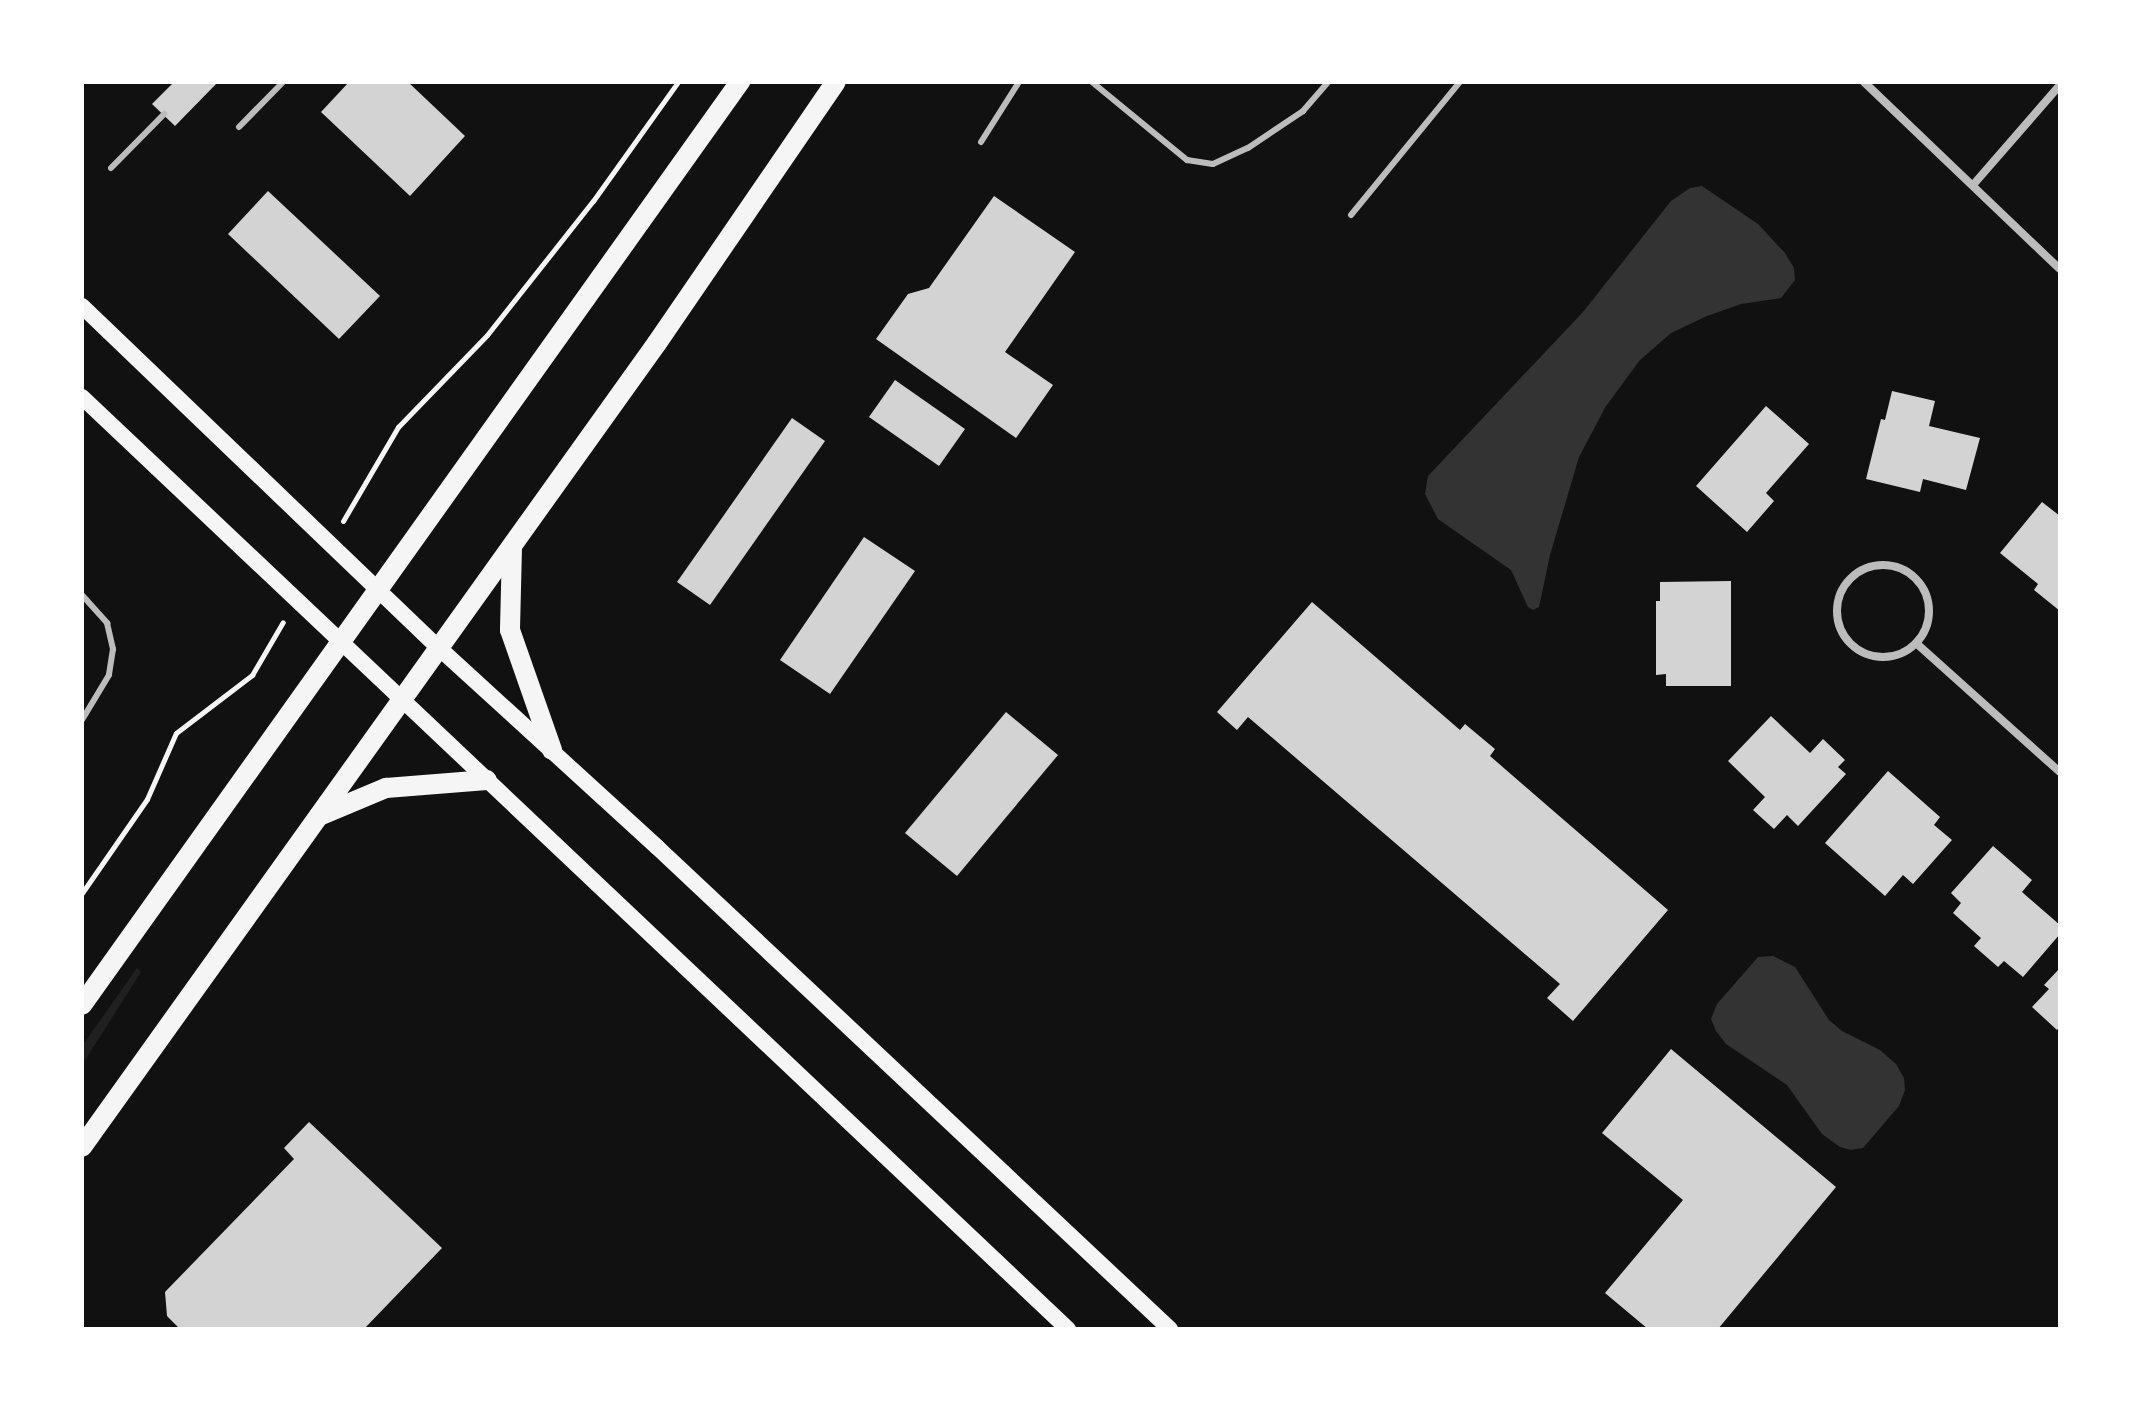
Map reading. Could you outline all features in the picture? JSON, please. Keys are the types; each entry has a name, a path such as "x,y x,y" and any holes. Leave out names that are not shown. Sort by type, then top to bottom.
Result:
{"main road":[{"path":"82,1005 740,82"},
{"path":"82,1147 657,343 836,82"},
{"path":"82,306 438,647 1170,1329"},
{"path":"82,397 1068,1329"},
{"path":"512,547 510,630 552,750"},
{"path":"319,816 396,785 487,780"}],"street":[{"path":"1864,82 2060,269"},
{"path":"1973,185 2060,85"},
{"path":"1882,565 1898,567 1915,577 1926,592 1929,608 1926,628 1916,643 1902,653 1885,658 1863,654 1849,643 1839,629 1836,612 1838,597 1854,575 1882,565"},
{"path":"1916,643 2059,769"}],"lane":[{"path":"239,127 283,82"},
{"path":"981,142 1019,82"},
{"path":"1092,82 1187,160 1213,164 1248,148 1303,111 1328,82"},
{"path":"1351,215 1460,82"},
{"path":"111,168 164,114"},
{"path":"82,595 107,623 113,649 109,675 82,720"}],"path":[{"path":"369,475 398,427 487,335 593,201 678,82"},
{"path":"82,893 147,799 176,733 252,675 260,662"}],"shaded area":[{"path":"1702,186 1758,224 1785,253 1794,268 1795,280 1781,298 1741,304 1671,333 1640,360 1606,406 1579,457 1550,555 1539,607 1533,610 1528,607 1511,570 1438,519 1425,494 1428,476 1583,312 1671,201 1690,188"},
{"path":"1773,956 1795,967 1829,1020 1842,1031 1880,1050 1896,1064 1904,1078 1905,1090 1899,1106 1863,1148 1851,1150 1840,1147 1822,1134 1787,1085 1726,1044 1716,1031 1711,1019 1717,1004 1758,957"},
{"path":"137,968 141,972 82,1065 82,1046"}],"building":[{"path":"174,82 218,82 175,126 152,104"},
{"path":"349,82 408,82 465,136 410,196 321,112"},
{"path":"268,191 380,296 339,339 228,234"},
{"path":"994,196 1075,252 1005,352 1053,385 1016,438 876,339 908,294 929,288"},
{"path":"895,380 965,429 939,466 869,417"},
{"path":"1892,391 1935,401 1929,426 1980,438 1966,490 1923,479 1920,492 1866,479 1881,419 1885,420"},
{"path":"1766,406 1809,444 1766,493 1774,501 1747,532 1696,486"},
{"path":"792,418 825,441 710,605 677,582"},
{"path":"2042,502 2060,516 2060,611 2034,590 2038,584 2000,553"},
{"path":"864,537 915,571 830,694 780,660"},
{"path":"1731,581 1731,686 1666,686 1666,674 1656,675 1656,601 1660,601 1660,582"},
{"path":"1312,602 1460,730 1465,724 1495,749 1490,756 1668,910 1573,1021 1547,998 1560,984 1248,717 1237,730 1217,712"},
{"path":"1006,712 1058,755 957,876 905,833"},
{"path":"1771,716 1810,753 1823,739 1845,760 1838,767 1846,774 1798,826 1787,815 1774,829 1753,810 1765,797 1728,761"},
{"path":"1888,771 1940,817 1934,825 1952,840 1913,884 1903,875 1885,896 1825,843"},
{"path":"1993,846 2032,880 2022,892 2060,925 2060,934 2023,977 2004,961 1998,967 1974,946 1981,938 1953,913 1961,903 1951,893"},
{"path":"2060,968 2060,1026 2057,1030 2032,1007 2049,989 2044,985"},
{"path":"1671,1049 1836,1187 1718,1329 1648,1329 1605,1293 1683,1200 1602,1133"},
{"path":"309,1122 442,1248 364,1329 180,1329 167,1316 165,1292 294,1159 284,1148"}]}
